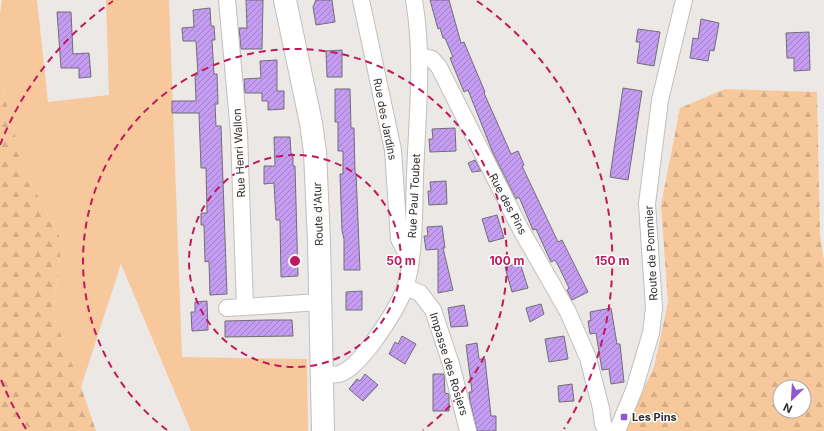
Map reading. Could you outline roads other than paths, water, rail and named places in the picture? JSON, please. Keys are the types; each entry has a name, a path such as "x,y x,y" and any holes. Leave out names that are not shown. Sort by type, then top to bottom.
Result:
{"main road":[{"name":"Route d'Atur","path":"285,0 311,123 315,152 319,242 319,302 323,431"}],"street":[{"name":"Rue Henri Wallon","path":"227,0 239,133 245,307"},
{"name":"Rue des Jardins","path":"361,0 393,150 399,239 410,260"},
{"name":"Rue Paul Toubet","path":"321,374 339,374 360,357 386,323 405,287 413,231 420,56 414,0"},
{"name":"Route de Pommier","path":"617,431 634,390 651,333 654,308 647,204 660,100 684,0"},
{"name":"Rue des Pins","path":"420,56 432,60 439,67 520,228 568,312 588,358 601,408 603,424 607,431"},
{"name":"Impasse des Rosiers","path":"405,287 420,293 433,310 451,364 468,431"},
{"path":"227,308 319,302"}],"place":[{"name":"Les Pins","path":"624,417"}]}
